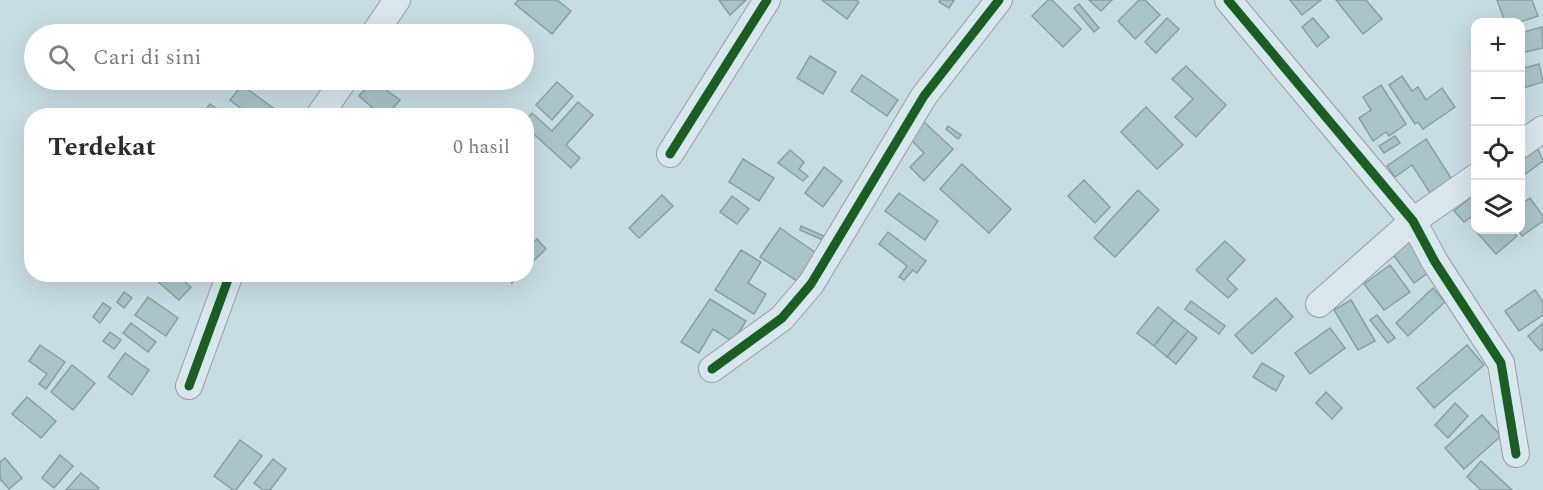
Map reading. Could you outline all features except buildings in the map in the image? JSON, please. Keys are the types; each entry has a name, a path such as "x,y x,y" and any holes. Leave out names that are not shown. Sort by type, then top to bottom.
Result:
{"street":[{"path":"381,24 397,0"},
{"path":"670,153 767,0"},
{"path":"712,369 782,318 811,284 924,96 999,0"},
{"path":"1228,0 1413,221 1435,262 1501,363 1516,454"},
{"path":"325,108 337,90"},
{"path":"1525,142 1543,129"},
{"path":"1319,304 1413,221 1472,180"},
{"path":"189,386 227,282"}],"cycle path":[{"path":"670,154 767,0"},
{"path":"712,369 782,318 811,284 924,96 999,0"},
{"path":"1228,0 1413,221 1435,262 1501,363 1516,454"},
{"path":"189,386 227,282"}]}
